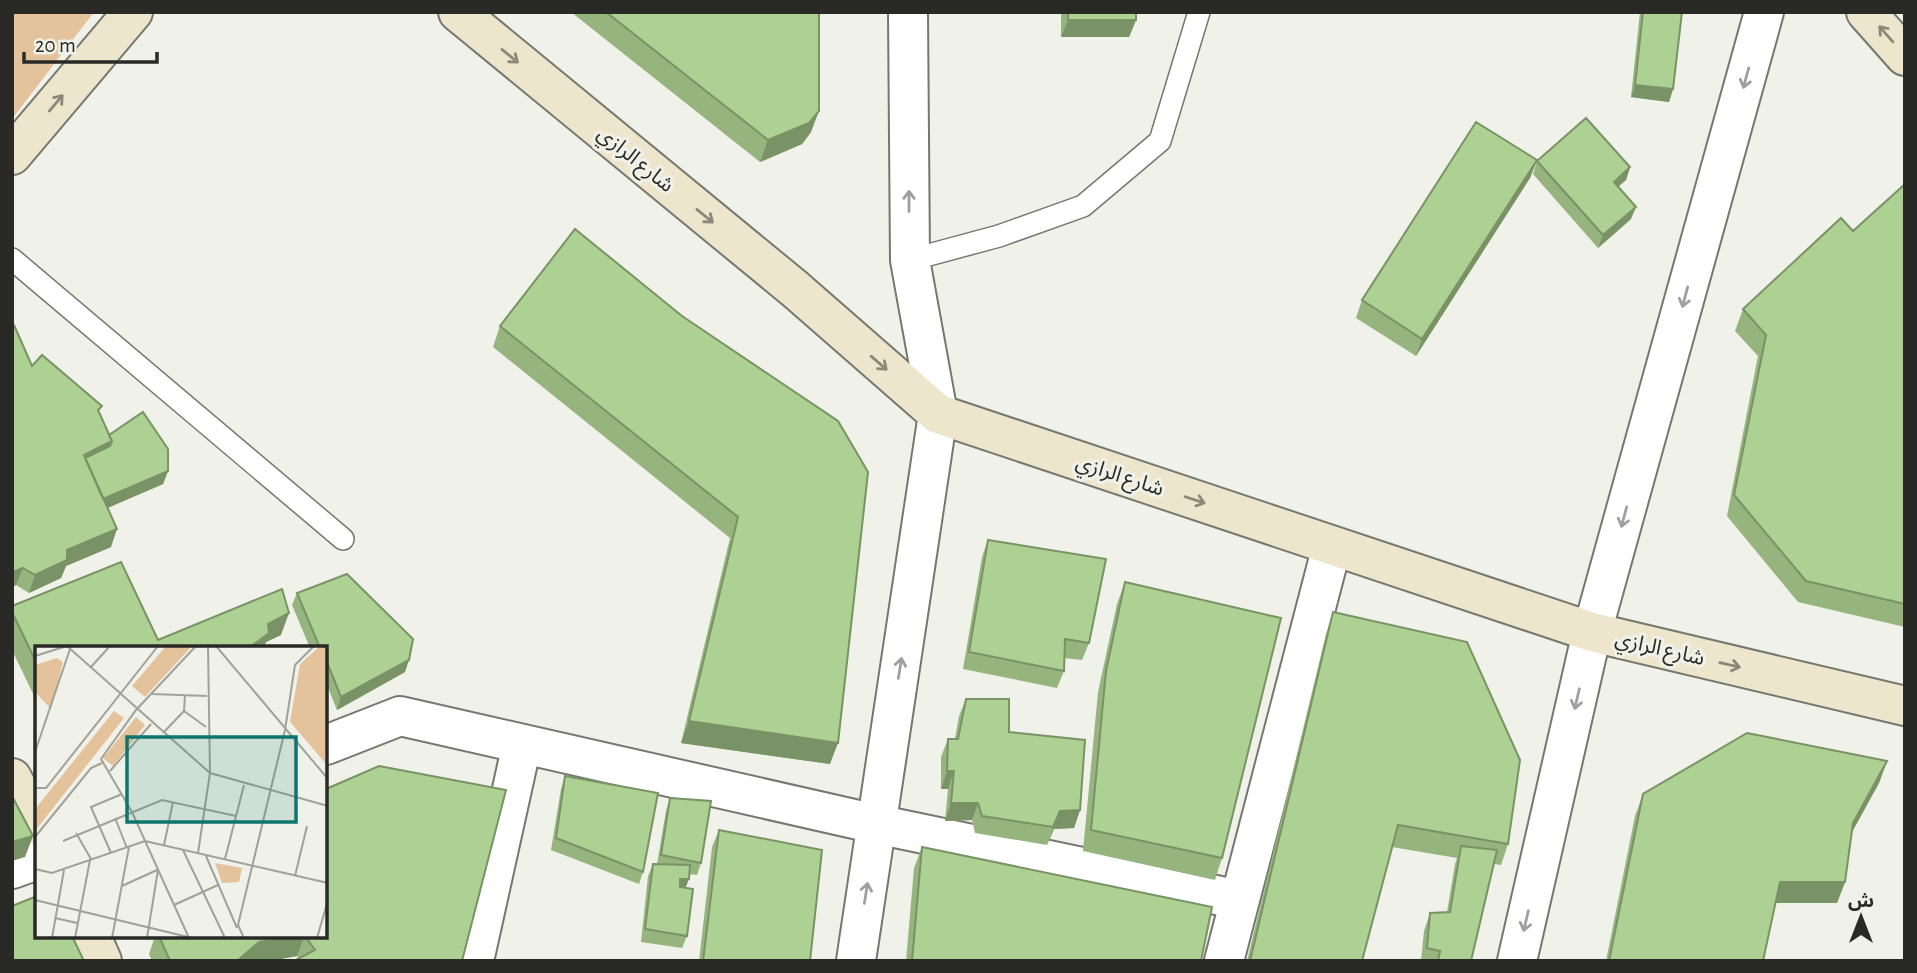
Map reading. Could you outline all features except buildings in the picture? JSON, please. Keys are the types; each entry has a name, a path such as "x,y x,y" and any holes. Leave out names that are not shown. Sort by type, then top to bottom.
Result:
{"main road":[{"path":"12,155 133,12"},
{"name":"شارع الرازي","path":"458,12 794,289 938,414 1592,632 1905,706"},
{"path":"1866,12 1905,56"},
{"path":"12,778 35,821"},
{"path":"91,938 102,961"}],"street":[{"path":"856,961 938,414 910,260 908,12"},
{"path":"1517,961 1592,632 1764,12"},
{"path":"1224,961 1332,545"},
{"path":"327,746 400,716 876,824 1240,901"},
{"path":"474,961 522,744"},
{"path":"12,869 35,861"}],"lane":[{"path":"910,260 999,236 1083,206 1160,141 1199,12"},
{"path":"12,259 343,539"}],"shaded area":[{"path":"12,12 94,12 12,119"}]}
